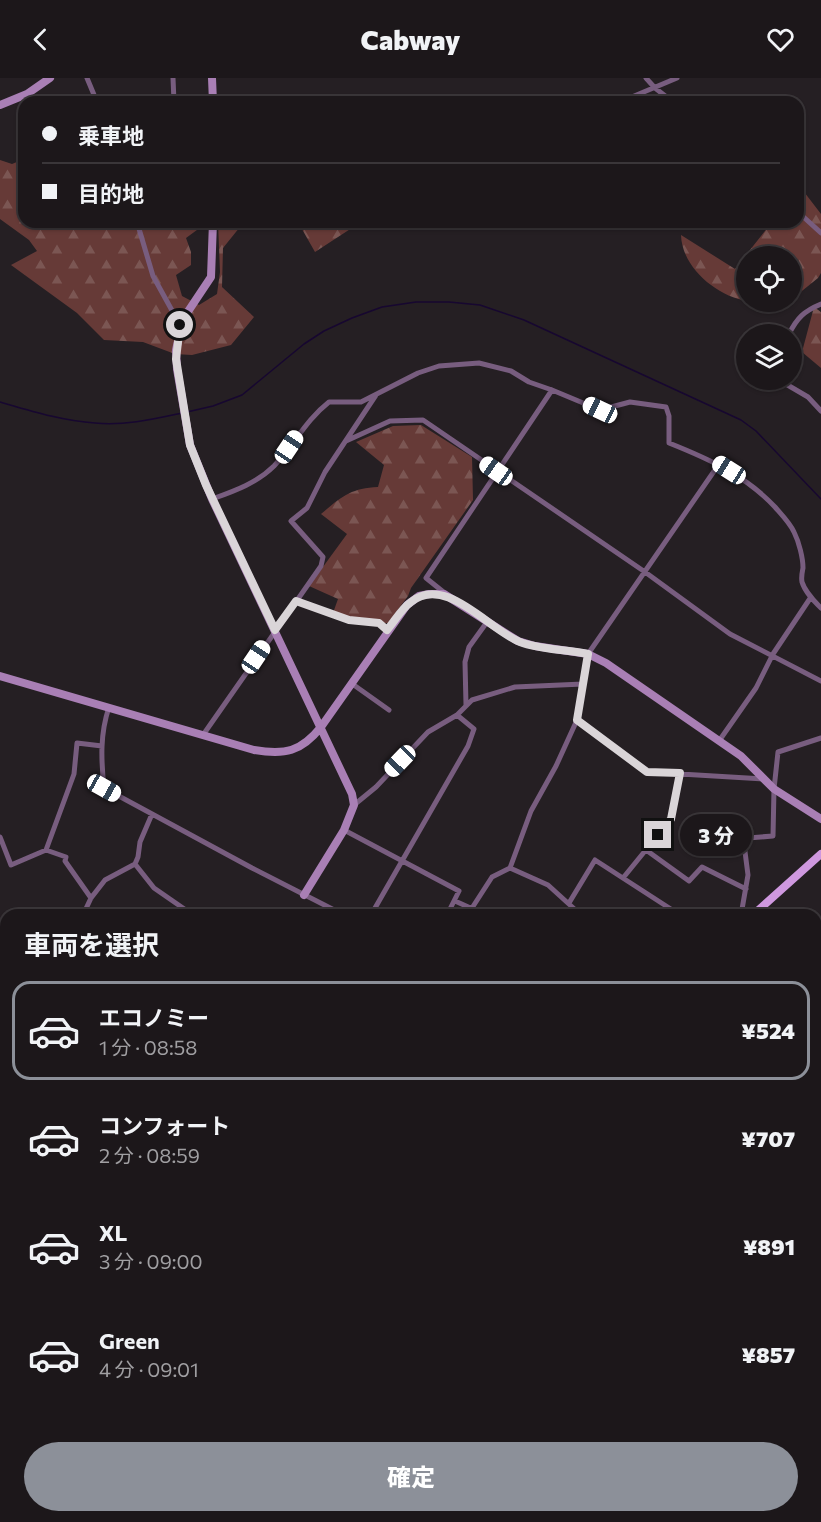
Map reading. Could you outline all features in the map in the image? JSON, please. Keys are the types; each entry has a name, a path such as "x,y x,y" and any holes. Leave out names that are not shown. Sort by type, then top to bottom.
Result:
{"main road":[{"path":"760,909 821,855"}],"street":[{"path":"22,96 50,78"},
{"path":"87,78 94,96"},
{"path":"173,78 174,96"},
{"path":"212,78 213,96"},
{"path":"646,78 665,96"},
{"path":"635,96 676,78"},
{"path":"0,105 18,98"},
{"path":"804,217 821,233"},
{"path":"139,228 153,276 180,325"},
{"path":"213,228 211,277 180,325 176,359 195,460 352,794 354,805"},
{"path":"795,324 806,310 821,304"},
{"path":"212,500 241,488 273,467 302,428 329,402 361,402 418,373 440,366 478,363 511,371 529,382 600,410 630,402 666,407 669,416 669,443 719,464 757,490 787,520 794,532 799,549 803,567 801,580 821,608"},
{"path":"552,390 426,578 448,596 518,641 535,646 588,654 606,663 741,756 774,789 821,819"},
{"path":"796,390 808,397 821,411"},
{"path":"203,735 321,566 323,557 291,521 307,508 325,472 377,394"},
{"path":"346,441 390,421 423,420 645,572 730,634 773,654 821,681"},
{"path":"455,901 472,908 492,877 510,868 531,811 556,766 577,720 588,654 719,464"},
{"path":"0,676 254,750 274,753 290,751 306,744 321,728 387,630 406,606 419,596 438,594 448,596"},
{"path":"720,741 756,688 773,654 811,597"},
{"path":"296,601 349,620 379,623 387,630"},
{"path":"466,705 465,662 469,647 487,622"},
{"path":"351,683 389,710"},
{"path":"304,895 344,830 354,805 376,787 428,732 457,716 472,700 515,687 583,684"},
{"path":"109,707 102,731 104,788 331,909"},
{"path":"375,909 468,746 474,729 457,716"},
{"path":"577,720 647,772 764,779"},
{"path":"742,909 748,875 744,844 748,838 773,836 778,752 821,738"},
{"path":"46,850 74,774 77,743 102,746"},
{"path":"622,878 671,819 680,773"},
{"path":"85,909 105,880 135,864 140,842 152,814"},
{"path":"344,830 459,891 450,909"},
{"path":"0,837 11,866 46,850 66,857 65,861 91,898"},
{"path":"646,850 689,881 702,867 746,889"},
{"path":"569,903 595,860 671,909"},
{"path":"135,864 154,888 184,909"},
{"path":"510,868 548,885 575,909"}],"green space":[{"path":"0,160 12,164 18,162 18,228 200,228 186,238 191,252 191,265 176,275 182,296 199,305 217,294 220,272 218,228 239,228 223,248 222,287 254,317 231,345 192,355 175,354 143,342 104,340 77,313 11,265 37,251 29,240 0,219"},
{"path":"804,192 821,214 821,273 802,291 802,246 753,246 767,228 804,228"},
{"path":"301,228 352,228 315,252"},
{"path":"681,235 736,268 736,298 713,287 694,269 683,247"},
{"path":"814,307 821,312 821,368 802,352"},
{"path":"421,425 472,457 473,500 388,623 333,613 338,599 309,586 347,534 321,514 347,494 378,487 384,465 356,442 393,426"}],"waterway":[{"path":"187,412 213,406 242,395 304,344 324,331 382,307 416,302 480,305 524,320 741,420 756,431 821,499"},
{"path":"0,402 59,418 106,424 182,413"}],"route":[{"path":"180,325 176,359 190,445 206,485 275,630 296,601 349,620 379,623 387,630 411,601 419,596 444,594 518,641 535,646 588,654 577,720 647,772 680,773 671,819 658,835"}]}
